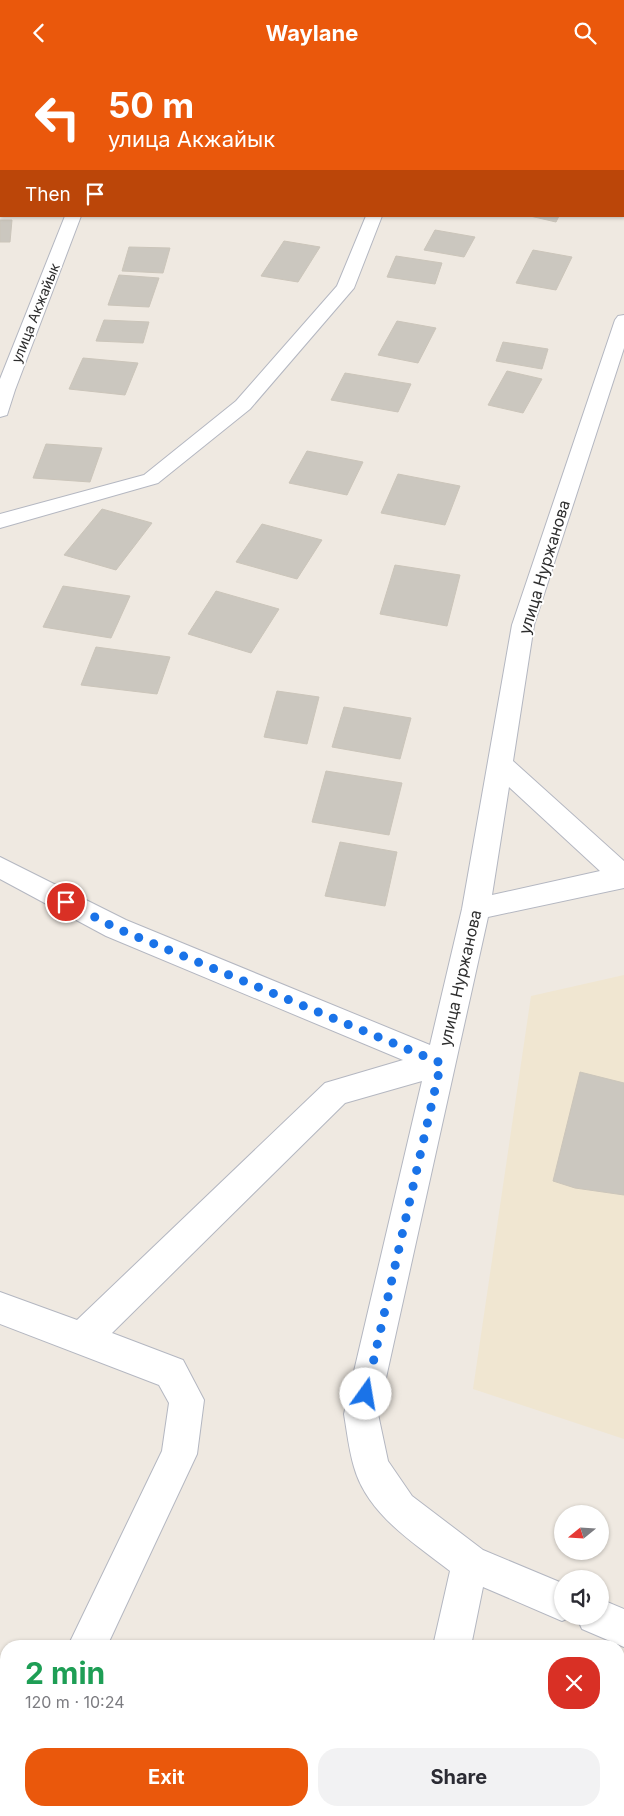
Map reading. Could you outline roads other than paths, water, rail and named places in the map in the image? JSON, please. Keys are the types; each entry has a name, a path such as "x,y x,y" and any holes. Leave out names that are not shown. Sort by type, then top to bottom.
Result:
{"street":[{"name":"улица Акжайык","path":"0,411 5,390 73,217"},
{"path":"0,521 151,479 243,405 344,288 374,217"},
{"name":"улица Нуржанова","path":"554,1599 470,1563 399,1509 372,1468 361,1414 476,909 523,625 624,320"},
{"path":"476,909 624,877 500,764"},
{"path":"0,867 116,928 441,1063"},
{"path":"82,1339 336,1092 441,1063"},
{"path":"0,1308 171,1372 188,1401 179,1454 90,1640"},
{"path":"453,1640 470,1563"},
{"path":"609,1622 624,1628"}]}
